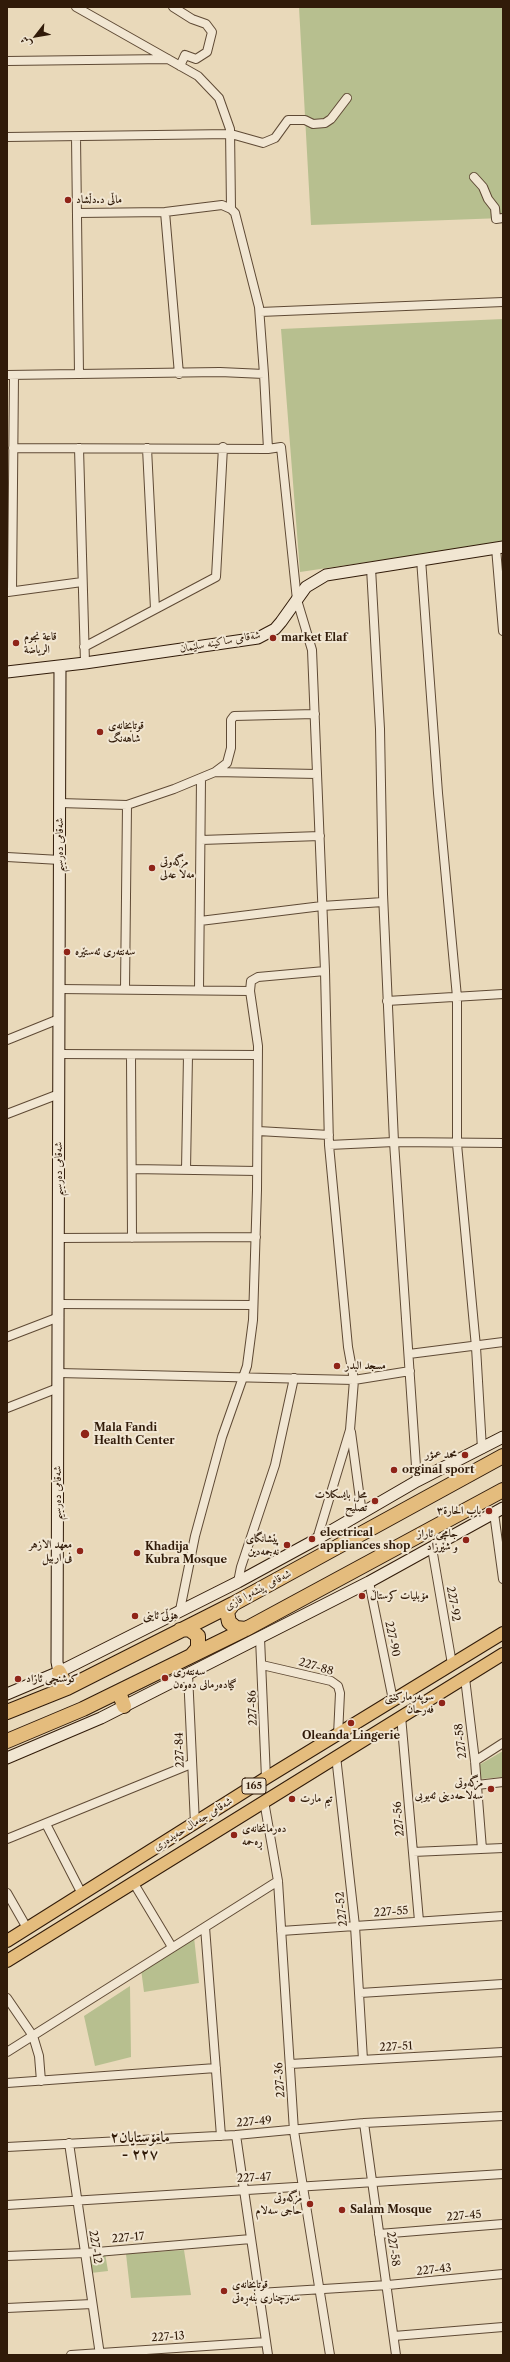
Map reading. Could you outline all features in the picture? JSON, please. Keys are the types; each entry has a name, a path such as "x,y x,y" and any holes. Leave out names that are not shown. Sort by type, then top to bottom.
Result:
{"highway":[{"name":"شەقامی پێشەوا قازی","path":"7,1712 67,1688 233,1604 503,1456"},
{"path":"7,1741 119,1692 246,1628 503,1490"},
{"path":"233,1604 227,1612 228,1622 236,1628 246,1628"},
{"path":"180,1630 189,1629 198,1636 199,1646 192,1655"},
{"path":"59,1672 67,1688"},
{"path":"119,1692 124,1706"}],"main road":[{"name":"شەقامی جەمال حەیدەری","path":"7,1941 266,1778 503,1633"},
{"name":"شەقامی جەمال حەیدەری","path":"7,1961 503,1654"},
{"path":"343,1732 356,1744"}],"street":[{"path":"76,7 198,76 219,98 225,112 230,134 231,209"},
{"path":"173,7 192,19 206,24 212,32 207,52 196,58 186,55 180,66"},
{"path":"7,61 169,59"},
{"path":"7,137 230,134 263,143 270,142 275,138 288,120 305,120 313,124 325,123 331,119 347,98"},
{"path":"76,137 79,374"},
{"path":"474,177 483,187 488,199 495,208 496,219 503,218"},
{"path":"78,213 165,212 222,205 231,209 235,213 260,312 268,449"},
{"path":"165,212 179,374"},
{"path":"260,312 503,302"},
{"path":"82,582 9,592 10,506 13,448 10,375 179,374 220,372 264,374"},
{"path":"13,448 224,447 268,449 281,447 298,600 312,650 325,971 329,1145 348,1347 354,1380 350,1430 317,1540"},
{"path":"84,647 216,577 224,447"},
{"path":"79,448 85,663"},
{"path":"147,448 155,609"},
{"path":"500,548 503,631"},
{"name":"شەقامی ساکینە سلێمان","path":"7,672 85,663 258,638 275,628 298,600 306,587 319,578 421,559 500,548"},
{"path":"421,559 438,793 457,997 457,1144 476,1347 482,1449"},
{"path":"371,568 380,729 383,902 394,1142 417,1481"},
{"name":"شەقامی دەرسیم","path":"59,1672 57,1662 60,666"},
{"path":"60,803 127,805 215,772 227,763 231,748 231,720 234,716 315,714"},
{"path":"215,772 317,774"},
{"path":"199,990 201,778"},
{"path":"125,989 127,805"},
{"path":"201,840 320,836"},
{"path":"7,857 60,860"},
{"path":"200,921 322,906 383,902"},
{"path":"180,1610 197,1529 222,1437 247,1366 253,1305 258,1131 258,1055 250,991 251,981 258,977 325,971"},
{"path":"60,989 250,991"},
{"path":"387,1001 503,994"},
{"path":"7,1040 60,1019"},
{"path":"59,1054 258,1055"},
{"path":"131,1055 132,1238"},
{"path":"186,1170 188,1055"},
{"path":"7,1114 59,1094"},
{"path":"258,1131 329,1135"},
{"path":"329,1145 394,1142 457,1144 503,1143"},
{"path":"132,1169 257,1170"},
{"path":"59,1238 256,1237"},
{"path":"59,1304 253,1305"},
{"path":"7,1337 59,1317"},
{"path":"409,1354 476,1347 503,1342"},
{"path":"59,1373 354,1380 410,1371"},
{"path":"238,1582 240,1567 275,1465 294,1378"},
{"path":"7,1408 58,1388"},
{"path":"350,1430 362,1514"},
{"path":"7,1694 59,1672 238,1582 317,1540 417,1481 503,1437"},
{"path":"7,1758 69,1733 260,1638 369,1582 498,1511 503,1579"},
{"name":"227-92","path":"432,1548 452,1664"},
{"name":"227-90","path":"369,1582 393,1700"},
{"name":"227-86","path":"260,1638 266,1778"},
{"name":"227-88","path":"262,1665 331,1681 338,1686 340,1693 343,1732"},
{"name":"227-84","path":"188,1674 195,1824"},
{"name":"227-58","path":"465,1678 475,1761 482,1849"},
{"name":"227-56","path":"401,1716 419,1921"},
{"path":"475,1761 503,1743"},
{"name":"227-52","path":"336,1756 356,1926 363,2060"},
{"path":"7,1839 191,1764"},
{"path":"477,1785 503,1782"},
{"name":"227-36","path":"264,1801 278,1881 294,2131 330,2355"},
{"path":"46,1824 82,1894"},
{"path":"413,1852 503,1848"},
{"path":"7,2052 278,1881"},
{"path":"133,1882 172,1947"},
{"path":"7,1893 27,1928"},
{"name":"227-55","path":"281,1931 503,1916"},
{"path":"205,1927 221,2136"},
{"path":"360,1993 503,1984"},
{"path":"7,1998 33,2036 39,2056 41,2081"},
{"name":"227-51","path":"290,2064 503,2052"},
{"path":"7,2083 216,2068"},
{"name":"227-49","path":"7,2147 221,2136 294,2131 364,2123 503,2116"},
{"name":"227-58","path":"364,2123 379,2234 388,2285 396,2355"},
{"path":"236,2135 268,2355"},
{"name":"227-12","path":"69,2143 76,2201 99,2354"},
{"name":"227-47","path":"7,2205 503,2174"},
{"name":"227-45","path":"379,2234 503,2224"},
{"name":"227-17","path":"7,2256 85,2253 252,2239"},
{"name":"227-43","path":"259,2293 388,2285 503,2274"},
{"path":"7,2308 92,2304"},
{"path":"394,2336 503,2327"},
{"name":"227-13","path":"71,2355 266,2342"}],"green space":[{"path":"299,7 503,7 503,218 311,225"},
{"path":"503,319 503,542 300,572 281,329"},
{"path":"503,1751 503,1777 481,1779 479,1765"},
{"path":"194,1937 199,1983 144,1992 141,1969"},
{"path":"130,1986 131,2057 95,2066 84,2016"},
{"path":"184,2250 191,2295 131,2298 126,2254"},
{"path":"105,2253 108,2271 91,2273 88,2256"}],"place":[{"name":"ماڵی د.دڵشاد","path":"68,200"},
{"name":"market Elaf","path":"273,638"},
{"name":"قاعة نجوم الرياضة","path":"16,643"},
{"name":"قوتابخانەى شاهەنگ","path":"100,732"},
{"name":"مزگەوتی مەلا عەلی","path":"152,868"},
{"name":"سەنتەری ئەستێرە","path":"67,952"},
{"name":"مسجد البدر","path":"337,1366"},
{"name":"Mala Fandi Health Center","path":"85,1434"},
{"name":"محمد عمؤر","path":"465,1455"},
{"name":"orginal sport","path":"394,1470"},
{"name":"محل بايسكلات تصليح","path":"375,1501"},
{"name":"باب الحارة٣","path":"489,1511"},
{"name":"electrical appliances shop","path":"312,1539"},
{"name":"جامچی ئاراز و شێرزاد","path":"466,1540"},
{"name":"پێشانگای نەجمەدین","path":"287,1545"},
{"name":"معهد الازهر فی اربیل","path":"80,1551"},
{"name":"Khadija Kubra Mosque","path":"137,1553"},
{"name":"مۆبلیات کرستاڵ","path":"362,1596"},
{"name":"هۆڵی ئاینی","path":"135,1616"},
{"name":"سەنتەری گیادەرمانی دەوەن","path":"165,1678"},
{"name":"کوشنچی ئازاد","path":"18,1679"},
{"name":"سوپەرمارکێتی فەرحان","path":"442,1703"},
{"name":"Oleanda Lingerie","path":"351,1723"},
{"name":"مزگەوتی سەلاحەدینی ئەیوبی","path":"491,1789"},
{"name":"تیم مارت","path":"292,1799"},
{"name":"دەرمانخانەی ڕەحمە","path":"234,1835"},
{"name":"مزگەوتی حاجی سەلام","path":"310,2204"},
{"name":"Salam Mosque","path":"342,2210"},
{"name":"قوتابخانەی سەرچناری بنەڕەتی","path":"224,2291"}],"district":[{"name":"مامۆستایان٢ - ٢٢٧","path":"140,2146"}]}
